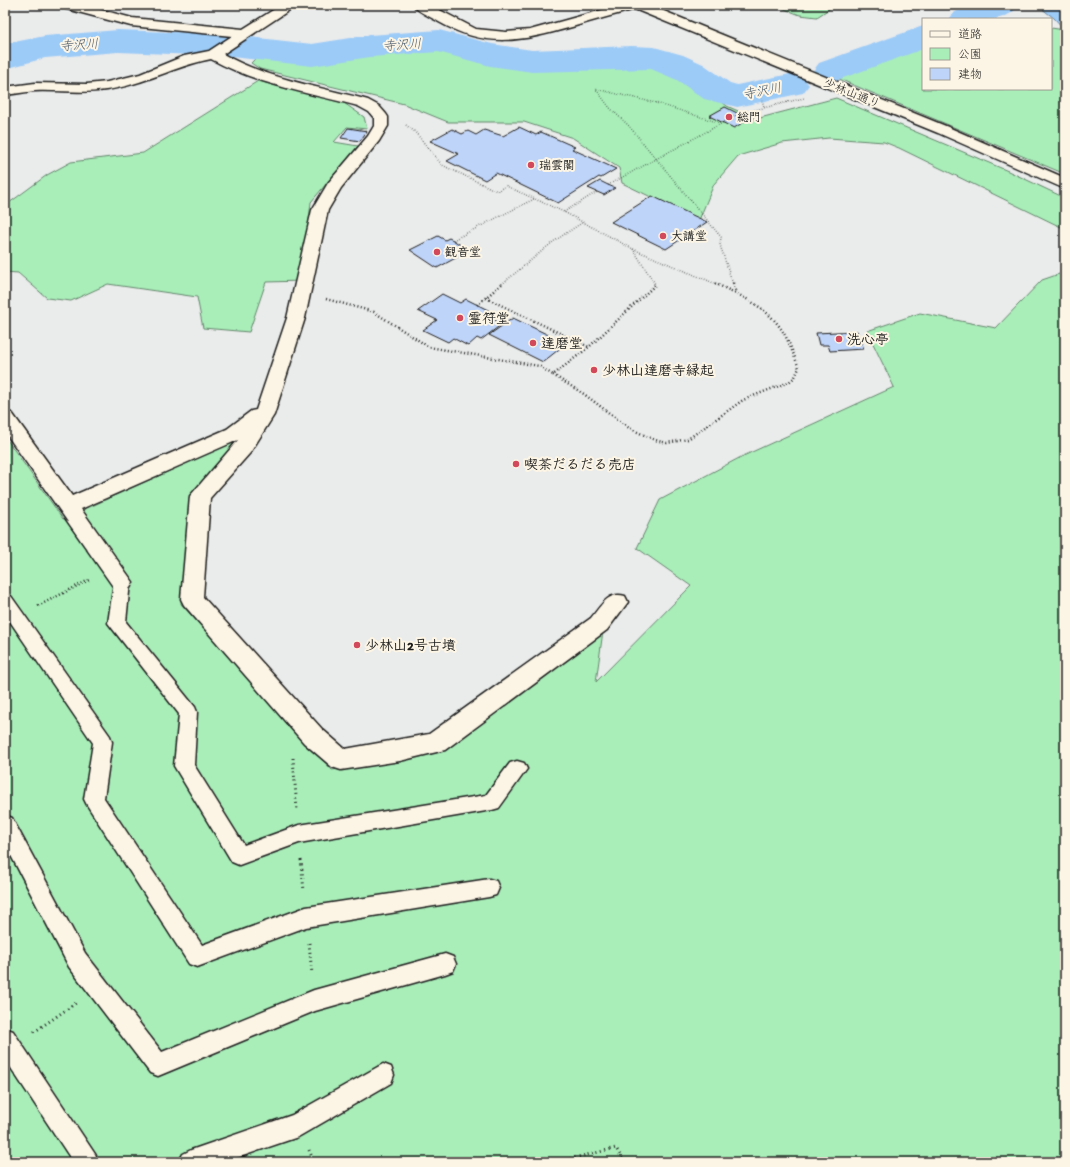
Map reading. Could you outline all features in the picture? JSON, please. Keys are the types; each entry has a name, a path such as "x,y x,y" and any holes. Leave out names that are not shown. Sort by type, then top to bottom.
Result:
{"street":[{"path":"68,5 131,22 242,35"},
{"path":"113,18 125,5"},
{"path":"5,90 35,87 87,88 107,86 145,77 189,59 215,52 290,5"},
{"path":"420,5 465,30 516,37 636,5"},
{"name":"少林山通り","path":"636,5 943,130 1065,184"},
{"path":"215,52 236,67 255,74 348,98 374,109 381,117 380,126 374,138 334,186 320,210 302,295 270,400 256,430 243,448 200,496 192,599 313,736 341,760 400,751 436,743 600,624 617,602"},
{"path":"69,506 234,434 248,426 270,400"},
{"path":"5,418 117,575"}],"lane":[{"path":"117,575 117,623 188,712 184,766 238,856 299,834 492,802 517,769"},
{"path":"5,601 103,742 94,798 197,957 306,917 490,888"},
{"path":"5,824 77,960 97,988 158,1064 314,1000 445,964"},
{"path":"8,1043 87,1162"},
{"path":"191,1162 298,1125 383,1075"}],"path":[{"path":"720,122 656,103 596,89 610,108 629,126 655,159 721,236 720,245 736,293"},
{"path":"753,89 762,99 764,107"},
{"path":"608,185 720,122 739,114 806,97"},
{"path":"302,295 313,296 374,312 429,347 539,366 584,394 631,429 661,443 680,442 695,435 733,405 782,386 794,378 799,368 786,336 770,315 755,303 736,293 633,249 564,212 506,186 497,191 442,165 415,132 399,118 374,109"},
{"path":"564,212 596,192"},
{"path":"453,240 534,199"},
{"path":"478,305 553,242 583,222"},
{"path":"553,375 589,347 655,285 633,249"},
{"path":"486,298 589,347"},
{"path":"54,598 117,575"},
{"path":"295,772 314,1000"},
{"path":"8,1043 97,988"},
{"path":"557,1162 616,1148 624,1162"}],"green space":[{"path":"774,5 835,5 817,17 800,15"},
{"path":"1052,28 1065,30 1065,174 832,76 922,43 922,90 1052,90"},
{"path":"416,46 435,47 500,63 628,59 662,64 675,69 696,85 722,97 722,102 727,106 756,119 836,98 1008,171 1065,198 1065,229 884,142 829,138 782,143 738,156 714,184 699,220 622,183 619,168 573,138 524,122 448,122 404,104 260,69 251,63 262,52 304,59 315,59"},
{"path":"258,81 344,103 364,117 367,129 347,127 334,142 358,146 311,202 302,281 266,282 249,332 203,328 197,297 108,284 71,301 47,298 18,273 5,272 5,206 47,175 71,162 143,153"},
{"path":"1065,272 1065,1162 5,1162 5,437 63,519 240,439 192,496 181,604 332,770 399,761 439,752 603,631 596,682 691,586 637,548 660,500 741,457 894,387 867,331 920,313 996,328 1042,280"}],"water":[{"path":"1037,5 1065,5 1065,30 1054,18"}],"building":[{"name":"総門","path":"725,107 749,119 734,128 709,116"},
{"name":"瑞雲閣","path":"519,127 536,135 541,132 575,147 572,149 616,169 601,178 599,177 558,203 496,173 485,180 447,161 459,154 430,141 452,129 462,134 468,131 476,135 484,130 503,136"},
{"path":"348,128 367,131 360,141 341,138"},
{"path":"600,181 615,188 604,195 588,188"},
{"name":"大講堂","path":"652,196 707,222 666,249 611,222"},
{"name":"観音堂","path":"438,236 445,240 449,238 453,240 462,246 458,248 465,253 437,268 410,250"},
{"name":"霊符堂","path":"442,294 460,303 466,299 490,311 484,315 502,324 481,340 477,338 468,346 453,338 448,342 423,330 437,320 418,311"},
{"name":"達磨堂","path":"513,318 559,340 563,346 543,362 489,335"},
{"name":"洗心亭","path":"857,331 864,349 830,351 828,345 819,345 816,333"}],"waterway":[{"name":"寺沢川","path":"970,18 1002,5"},
{"name":"寺沢川","path":"832,71 922,37"},
{"name":"寺沢川","path":"5,58 22,51 45,47 118,41 223,45 312,55 370,46 439,41 490,55 532,61 632,57 654,58 690,72 717,91 737,96 790,85"}],"place":[{"name":"総門","path":"729,117"},
{"name":"瑞雲閣","path":"531,165"},
{"name":"大講堂","path":"663,236"},
{"name":"観音堂","path":"437,252"},
{"name":"霊符堂","path":"460,318"},
{"name":"洗心亭","path":"839,339"},
{"name":"達磨堂","path":"533,343"},
{"name":"少林山達磨寺縁起","path":"594,370"},
{"name":"喫茶だるだる売店","path":"516,464"},
{"name":"少林山2号古墳","path":"357,645"}]}
